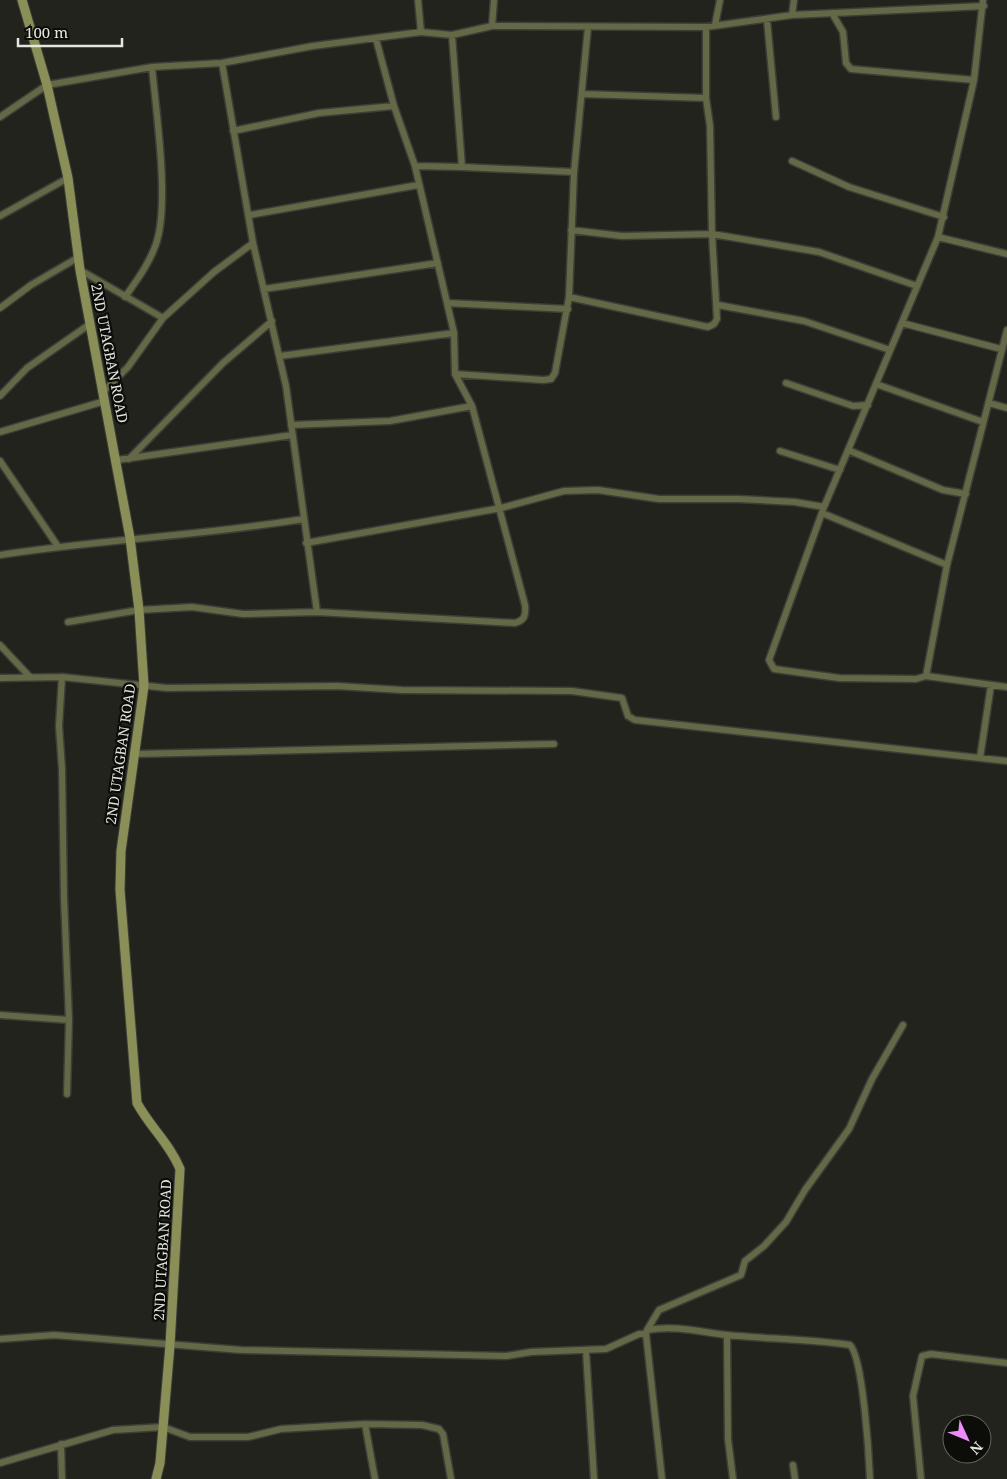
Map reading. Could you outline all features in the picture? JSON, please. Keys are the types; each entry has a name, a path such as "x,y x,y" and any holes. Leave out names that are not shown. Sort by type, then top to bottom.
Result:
{"street":[{"name":"2ND UTAGBAN ROAD","path":"22,0 47,85 68,178 80,270 117,460 130,538 139,610 144,686 121,851 120,890 137,1103 147,1121 174,1153 180,1169 170,1345 160,1463 156,1479"},
{"path":"418,0 421,32"},
{"path":"492,26 494,0"},
{"path":"716,25 720,0"},
{"path":"792,15 794,0"},
{"path":"0,117 47,85 152,67 222,63 313,46 421,32 452,35 492,26 706,27 792,15 983,3 974,80 938,237 823,510 771,652 770,665 774,669 839,678 916,679 926,676 1007,687"},
{"path":"832,13 843,32 846,63 851,69 974,80"},
{"path":"766,20 776,117"},
{"path":"455,374 544,380 551,379 555,373 568,309 574,172 588,27"},
{"path":"569,297 708,327 718,319 712,234 710,126 706,98 706,27"},
{"path":"452,35 462,167"},
{"path":"68,622 139,610 192,607 244,614 317,612 515,623 522,621 526,615 526,605 501,508 472,406 455,374 454,333 438,263 415,166 394,106 376,39"},
{"path":"222,63 254,243 280,356 317,612"},
{"path":"125,297 148,262 156,243 160,226 160,175 152,67"},
{"path":"582,94 706,98"},
{"path":"233,131 319,113 394,106"},
{"path":"792,161 849,187 944,217"},
{"path":"415,166 574,172"},
{"path":"0,216 68,178"},
{"path":"250,215 418,185"},
{"path":"571,230 622,236 712,234 819,252 917,286"},
{"path":"938,237 1007,254"},
{"path":"104,391 128,367 163,318 214,272 254,243"},
{"path":"0,308 31,285 79,257"},
{"path":"264,289 438,263"},
{"path":"80,270 163,318"},
{"path":"447,304 568,309"},
{"path":"718,305 804,322 890,350"},
{"path":"129,459 217,369 272,320"},
{"path":"902,323 1001,349"},
{"path":"0,396 27,368 90,324"},
{"path":"926,676 947,565 1001,349 1007,332"},
{"path":"280,356 454,333"},
{"path":"786,383 853,406 868,405"},
{"path":"876,384 983,422"},
{"path":"0,432 105,401"},
{"path":"989,403 1007,408"},
{"path":"291,426 390,421 472,406"},
{"path":"117,460 292,435"},
{"path":"848,450 943,490 966,494"},
{"path":"780,452 840,470"},
{"path":"0,461 57,545"},
{"path":"306,543 501,508 564,491 598,490 659,499 738,499 796,502 823,510 947,565"},
{"path":"0,555 57,545 240,530 303,519"},
{"path":"0,644 30,677"},
{"path":"62,677 59,726 69,1020 67,1094"},
{"path":"0,678 62,677 167,688 337,686 402,690 572,691 622,698 628,716 635,720 1007,761"},
{"path":"980,758 991,685"},
{"path":"136,754 554,744"},
{"path":"0,1015 69,1020"},
{"path":"662,1479 647,1332 659,1310 741,1275 745,1261 774,1236 849,1129 872,1079 903,1025"},
{"path":"0,1338 54,1335 170,1345 409,1355 506,1356 531,1352 606,1349 647,1332 681,1328 727,1335 827,1341 850,1345 858,1360 865,1409 870,1479"},
{"path":"727,1335 728,1440 734,1479"},
{"path":"586,1350 594,1479"},
{"path":"921,1479 913,1396 922,1356 931,1354 1007,1363"},
{"path":"365,1424 374,1479"},
{"path":"0,1463 113,1430 163,1427 190,1437 248,1437 281,1429 365,1424 422,1424 439,1429 446,1443 451,1479"},
{"path":"61,1444 62,1479"},
{"path":"793,1465 795,1479"}]}
